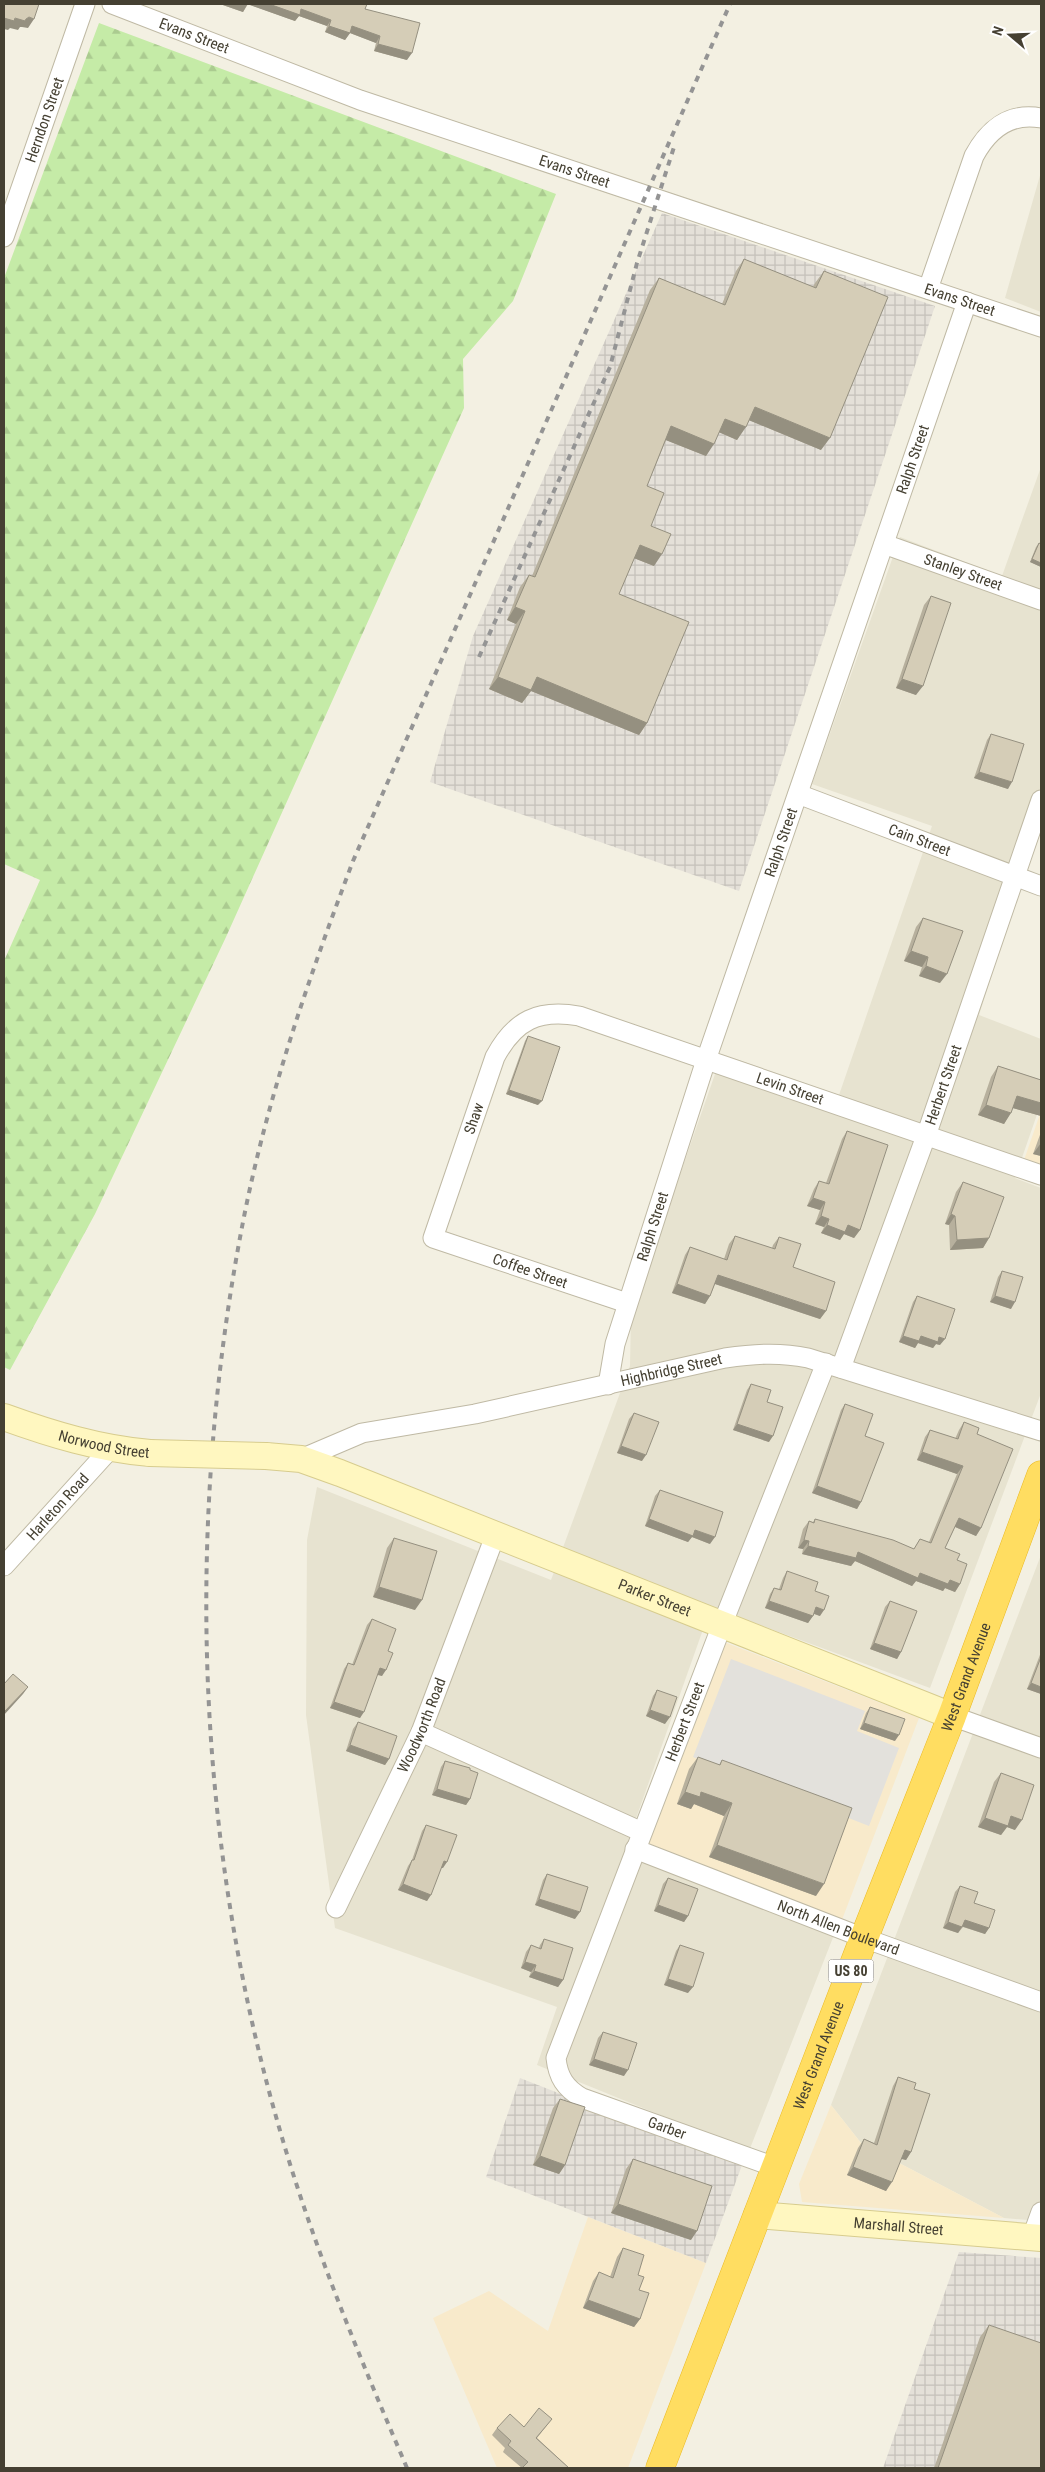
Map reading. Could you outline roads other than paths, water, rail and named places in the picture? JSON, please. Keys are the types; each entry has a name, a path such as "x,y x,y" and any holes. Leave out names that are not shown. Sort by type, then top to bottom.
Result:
{"highway":[{"name":"West Grand Avenue","path":"660,2468 1040,1484"}],"street":[{"name":"Herndon Street","path":"4,237 85,4"},
{"name":"Evans Street","path":"112,4 360,100 1041,327"},
{"path":"928,289 974,156 983,140 996,127 1013,118 1031,116 1041,118"},
{"name":"Ralph Street","path":"608,1385 615,1344 627,1304 706,1060 967,302"},
{"name":"Stanley Street","path":"884,544 1041,600"},
{"name":"Cain Street","path":"798,794 1041,886"},
{"name":"Herbert Street","path":"562,2082 556,2058 559,2045 722,1625 833,1365 926,1136 1041,800"},
{"name":"Levin Street","path":"538,1016 559,1013 579,1016 1041,1174"},
{"name":"Shaw","path":"433,1238 495,1057 505,1039 520,1024 538,1016"},
{"name":"Coffee Street","path":"433,1238 627,1304"},
{"name":"Highbridge Street","path":"301,1459 362,1433 474,1414 725,1358 746,1355 788,1354 833,1365 1041,1432"},
{"name":"Norwood Street","path":"4,1417 66,1437 111,1448 150,1453 266,1456"},
{"name":"Harleton Road","path":"4,1566 111,1448"},
{"name":"Parker Street","path":"266,1456 301,1459 952,1716 1041,1748"},
{"name":"Woodworth Road","path":"336,1908 421,1732 495,1536"},
{"name":"North Allen Boulevard","path":"421,1732 639,1841 864,1938 1041,2002"},
{"name":"Garber","path":"562,2082 571,2092 582,2098 775,2167"},
{"path":"1037,2237 1041,2212"},
{"name":"Marshall Street","path":"757,2215 1037,2237"}],"railway":[{"path":"407,2468 339,2303 294,2177 252,2023 231,1911 216,1797 208,1683 207,1568 212,1454 224,1340 242,1227 263,1133 304,996 353,861 730,4"},
{"path":"479,657 610,367 637,263 674,147"}]}
